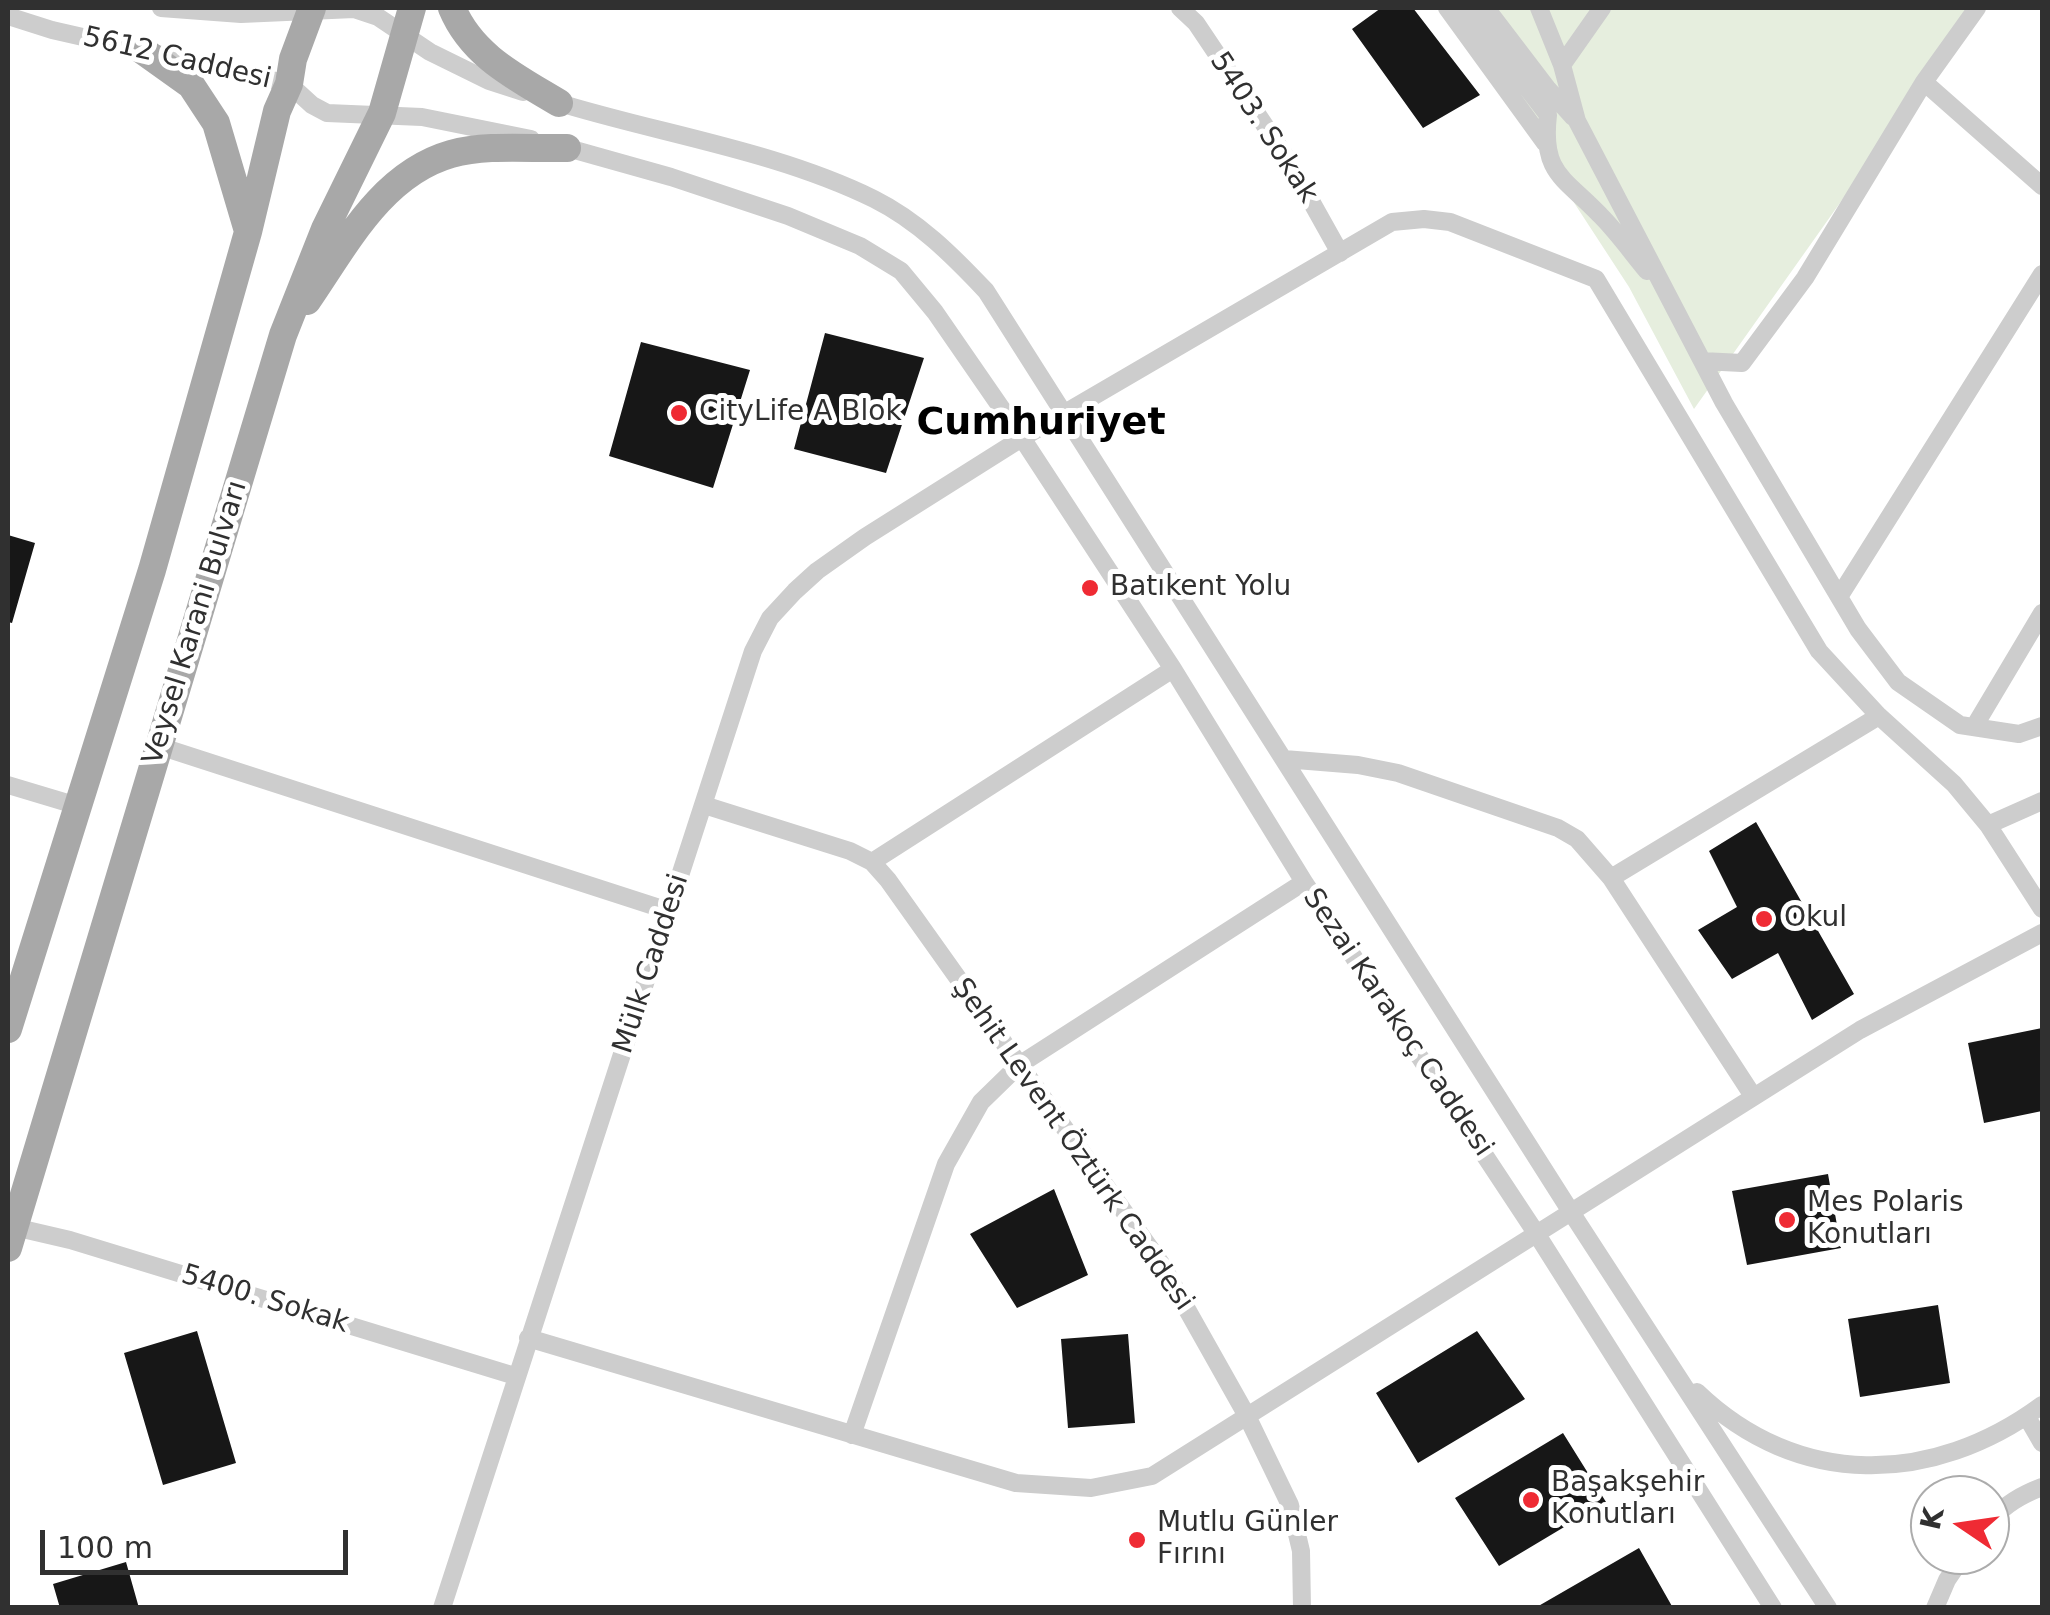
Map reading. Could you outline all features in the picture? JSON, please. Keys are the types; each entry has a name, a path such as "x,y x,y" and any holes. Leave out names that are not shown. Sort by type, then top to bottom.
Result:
{"main road":[{"name":"Veysel Karani Bulvarı","path":"11,1237 283,335 318,246 382,113 412,8"},
{"path":"452,8 460,27 484,56 559,103"},
{"name":"Veysel Karani Bulvarı","path":"8,1022 152,570 248,232 277,111 311,9"},
{"path":"142,50 191,85 216,123 248,232"},
{"path":"283,335 367,214 409,175 450,154 480,149 567,148"}],"street":[{"name":"5612 Caddesi","path":"161,8 241,14 311,9"},
{"name":"5403. Sokak","path":"1180,8 1196,23 1288,160 1340,253"},
{"path":"1446,8 1545,143 1559,178 1601,216 1670,300"},
{"path":"1466,8 1548,115 1545,143"},
{"path":"1486,8 1577,121"},
{"path":"1539,8 1562,65 1577,121 1702,362 1839,597 1898,682 1960,726 2019,734 2042,726"},
{"path":"1562,65 1602,8"},
{"path":"1702,362 1742,363 1805,278 1924,82 1977,8"},
{"path":"311,9 354,9 378,17 406,37 489,80 790,167 875,200 942,244 986,291 1571,1212 1828,1608"},
{"name":"5612 Caddesi","path":"8,16 52,30 288,84"},
{"path":"1924,82 2042,186"},
{"path":"288,84 327,113 382,113"},
{"name":"Sezai Karakoç Caddesi","path":"382,113 464,123 671,177 788,216 860,246 901,270 935,312 1022,438 1773,1608"},
{"name":"Mülk Caddesi","path":"442,1608 754,651 770,618 817,571 1022,438 1392,222 1450,222 1596,280 1799,620 1840,677 1954,784 1988,825 2042,909"},
{"path":"1839,597 2042,274"},
{"path":"1974,728 2042,613"},
{"path":"704,805 850,851 872,862 1172,669"},
{"path":"1611,878 1879,716"},
{"path":"159,746 669,911"},
{"path":"1284,759 1358,765 1398,773 1558,828 1577,839 1611,878 1753,1096"},
{"path":"8,785 78,806"},
{"path":"1988,825 2042,801"},
{"name":"Şehit Levent Öztürk Caddesi","path":"872,862 1162,1265 1290,1504 1301,1552 1302,1608"},
{"path":"852,1435 946,1164 981,1102 1019,1064 1304,882"},
{"path":"528,1338 1016,1483 1091,1488 1152,1476 1860,1030 2042,933"},
{"name":"5400. Sokak","path":"11,1237 70,1240 515,1376"},
{"path":"1674,1370 1723,1417 1762,1441 1808,1459 1870,1466 1931,1460 2027,1417 2042,1405"},
{"path":"2027,1417 2042,1443"},
{"path":"2010,1503 2042,1487"},
{"path":"1935,1608 1950,1575"}],"green space":[{"path":"1437,8 1978,8 1694,409 1629,287 1498,86"}],"building":[{"path":"1381,8 1413,8 1480,95 1423,128 1352,29"},
{"path":"825,333 924,358 886,473 794,449"},
{"name":"CityLife A Blok","path":"641,342 750,370 713,488 609,456"},
{"path":"8,535 35,543 12,623 8,622"},
{"name":"Okul","path":"1756,822 1854,994 1812,1020 1778,953 1732,979 1698,930 1737,907 1709,851"},
{"name":"Mes Polaris Konutları","path":"2042,1028 2042,1111 1984,1123 1968,1043"},
{"name":"Mes Polaris Konutları","path":"1828,1174 1841,1248 1747,1265 1732,1191"},
{"path":"1054,1189 1088,1275 1017,1308 970,1234"},
{"name":"Mes Polaris Konutları","path":"1938,1305 1950,1383 1860,1397 1848,1319"},
{"path":"197,1331 236,1463 163,1485 124,1353"},
{"name":"Başakşehir Konutları","path":"1477,1331 1525,1399 1418,1463 1376,1393"},
{"path":"1128,1334 1135,1423 1068,1428 1061,1339"},
{"name":"Başakşehir Konutları","path":"1563,1433 1606,1502 1499,1566 1455,1498"},
{"name":"Başakşehir Konutları","path":"1639,1548 1673,1608 1535,1608"},
{"path":"126,1562 139,1608 60,1608 53,1584"}],"place":[{"name":"CityLife A Blok","path":"679,413"},
{"name":"Batıkent Yolu","path":"1090,588"},
{"name":"Okul","path":"1764,919"},
{"name":"Mes Polaris Konutları","path":"1787,1220"},
{"name":"Başakşehir Konutları","path":"1531,1500"},
{"name":"Mutlu Günler Fırını","path":"1137,1540"}],"district":[{"name":"Cumhuriyet","path":"1041,424"}]}
